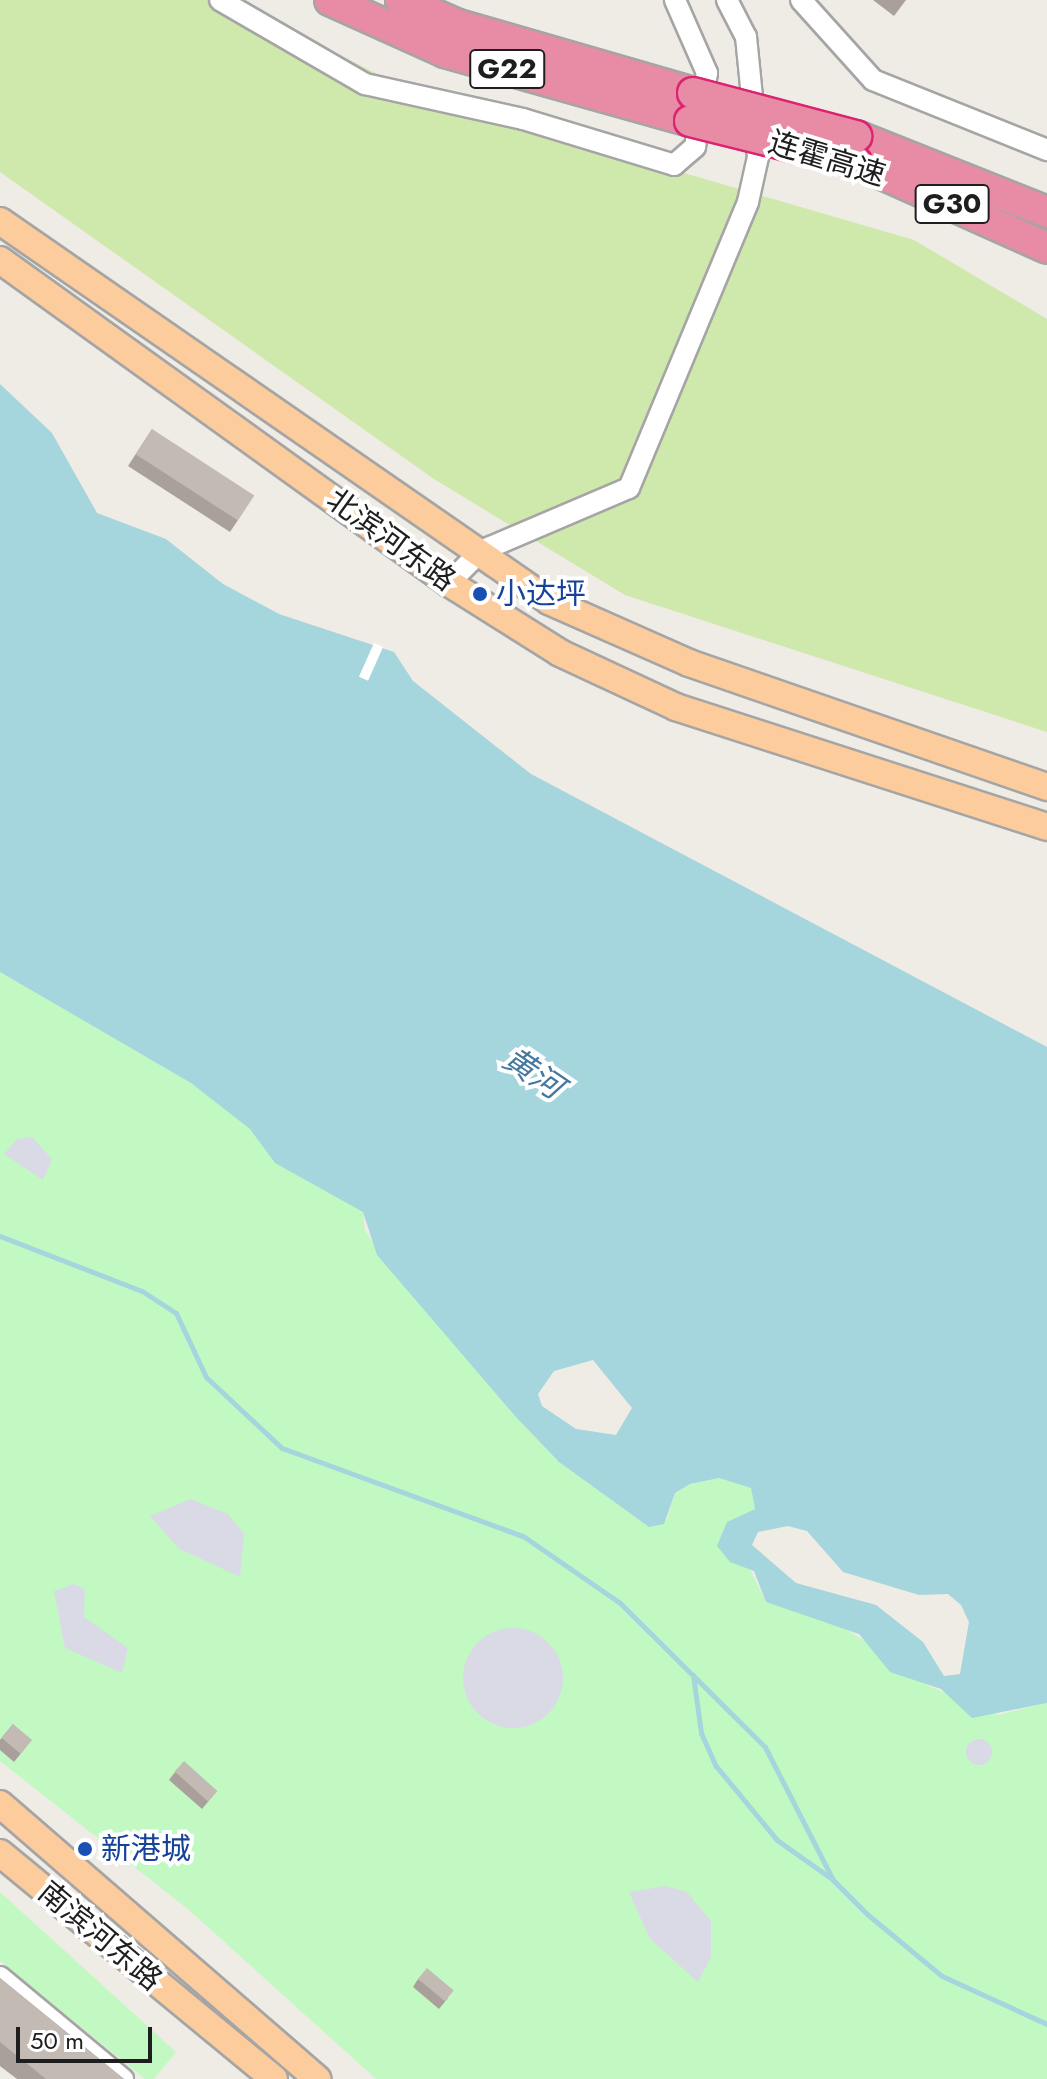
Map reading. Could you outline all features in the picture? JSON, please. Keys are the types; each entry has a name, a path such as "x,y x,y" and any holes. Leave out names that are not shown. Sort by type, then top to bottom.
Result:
{"highway":[{"name":"G22","path":"330,0 445,52 691,107"},
{"name":"G22","path":"401,0 458,25 691,107"},
{"name":"连霍高速","path":"691,107 856,149 1047,212"},
{"name":"连霍高速","path":"856,149 1047,248"}],"main road":[{"name":"北滨河东路","path":"0,221 481,551 549,601 689,663 1047,787"},
{"name":"北滨河东路","path":"0,260 449,583 560,653 664,701 1047,827"},
{"name":"南滨河东路","path":"0,1804 318,2079"},
{"name":"南滨河东路","path":"0,1853 261,2074"}],"street":[{"path":"220,0 365,84 523,119 674,165 695,147 707,73 675,0"},
{"path":"449,583 481,551 629,488 748,202 758,157 746,37 727,0"},
{"path":"801,0 873,80 1047,150"},
{"path":"0,1977 123,2079"},
{"path":"261,2074 272,2041"}],"green space":[{"path":"0,0 230,0 423,97 914,240 1047,319 1047,732 625,595 434,479 0,172"},
{"path":"0,972 191,1083 363,1212 365,1231 414,1298 515,1416 559,1462 649,1527 667,1519 675,1493 690,1484 719,1478 751,1488 755,1509 727,1522 766,1602 841,1625 929,1686 998,1715 1047,1703 1047,2079 376,2079 189,1910 0,1761"},
{"path":"0,1892 176,2052 154,2079 145,2079 0,1961"}],"shaded area":[{"path":"32,1137 52,1159 43,1180 4,1154 17,1139"},
{"path":"191,1499 228,1514 244,1534 240,1577 178,1548 150,1516"},
{"path":"74,1584 85,1589 84,1617 128,1648 122,1673 65,1648 54,1591"},
{"path":"513,1628 532,1632 549,1642 559,1659 563,1678 559,1697 549,1714 532,1724 513,1728 494,1724 477,1714 467,1697 463,1678 467,1659 477,1642 494,1632"},
{"path":"979,1739 988,1743 992,1752 988,1761 979,1765 970,1761 966,1752 970,1743"},
{"path":"666,1886 687,1892 711,1921 711,1957 698,1982 650,1939 629,1892"}],"water":[{"name":"黄河","path":"0,384 52,433 97,513 166,539 223,584 279,614 394,652 413,681 531,774 1047,1047 1047,1703 972,1718 941,1689 890,1672 859,1634 766,1602 754,1571 730,1562 717,1546 727,1522 755,1509 751,1488 719,1478 690,1484 675,1493 664,1524 649,1527 559,1462 515,1416 377,1255 363,1212 275,1163 250,1129 191,1083 0,972","holes":["593,1360 632,1408 616,1435 576,1429 542,1406 538,1394 554,1371","788,1526 807,1531 843,1572 919,1595 948,1594 961,1605 969,1622 960,1674 944,1676 923,1642 876,1605 796,1583 752,1545 758,1532"]}],"pier":[{"path":"374,643 383,647 368,681 359,677"}],"building":[{"path":"152,429 254,495 238,521 136,454"},
{"path":"13,1724 32,1740 21,1754 1,1738"},
{"path":"184,1761 217,1791 208,1802 175,1771"},
{"path":"427,1968 454,1990 445,2001 418,1979"},
{"path":"0,1978 124,2079 46,2079 0,2042"}],"waterway":[{"path":"0,1236 142,1291 176,1313 206,1377 282,1448 523,1536 620,1603 765,1747 833,1880 867,1914 942,1976 1047,2024"},
{"path":"693,1675 701,1733 716,1766 777,1840 832,1879"}],"place":[{"name":"小达坪","path":"480,594"},
{"name":"新港城","path":"85,1849"}]}
